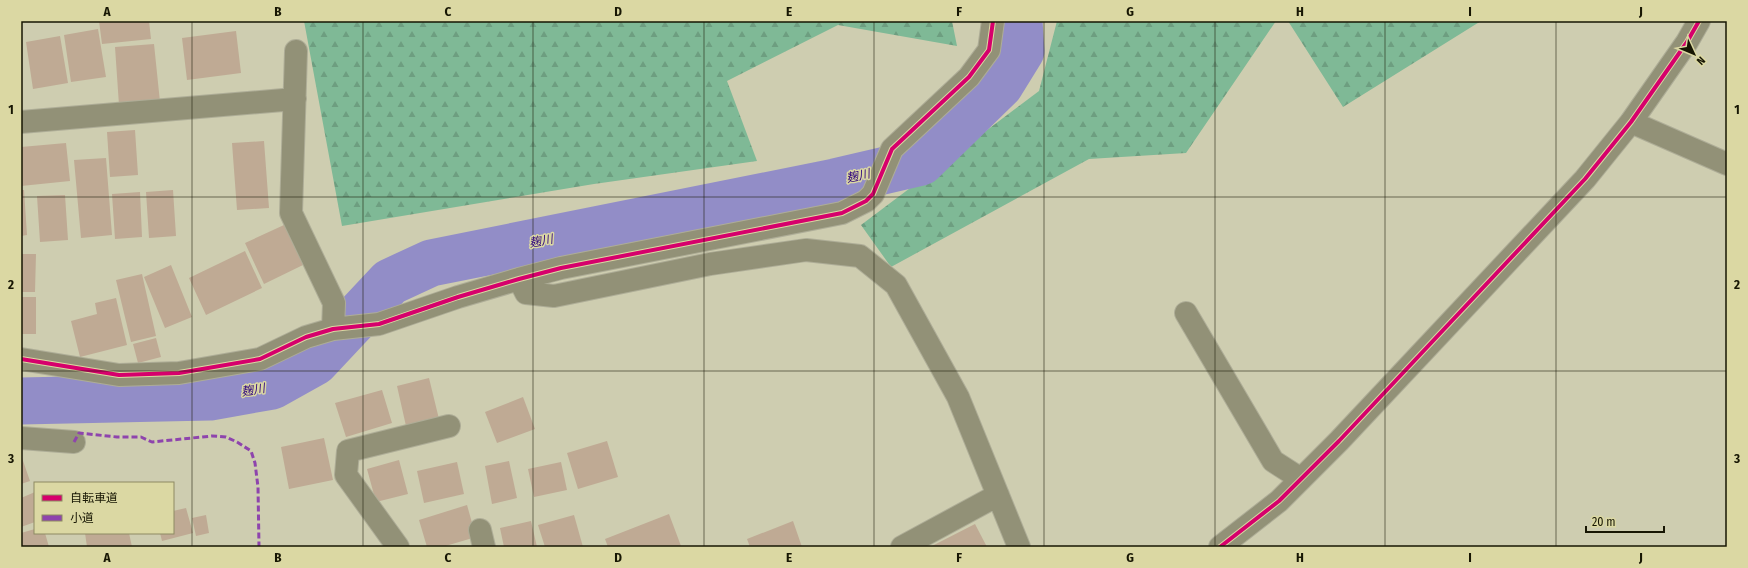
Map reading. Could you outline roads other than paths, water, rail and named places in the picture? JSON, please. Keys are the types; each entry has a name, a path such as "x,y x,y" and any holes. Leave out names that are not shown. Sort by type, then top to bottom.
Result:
{"street":[{"path":"21,359 119,375 179,373 260,359 306,337 333,329 379,324 519,279 561,268 842,213 866,201 873,194 892,149 968,77 990,50 993,21"},
{"path":"1220,547 1279,501 1339,441 1585,179 1631,122 1687,42 1699,21"},
{"path":"296,51 291,213 334,303 333,329"},
{"path":"21,122 295,99"},
{"path":"1631,122 1727,164"},
{"path":"519,279 526,292 554,296 710,264 806,250 860,256 896,285 958,397 1019,547"},
{"path":"1186,313 1273,461 1300,479"},
{"path":"398,547 346,475 348,451 449,426"},
{"path":"21,438 74,442"},
{"path":"902,547 998,495"}],"waterway":[{"name":"麹川","path":"21,401 210,397 272,386 315,362 390,282 431,263 835,182 921,162 1000,85 1021,51 1019,21"}]}
